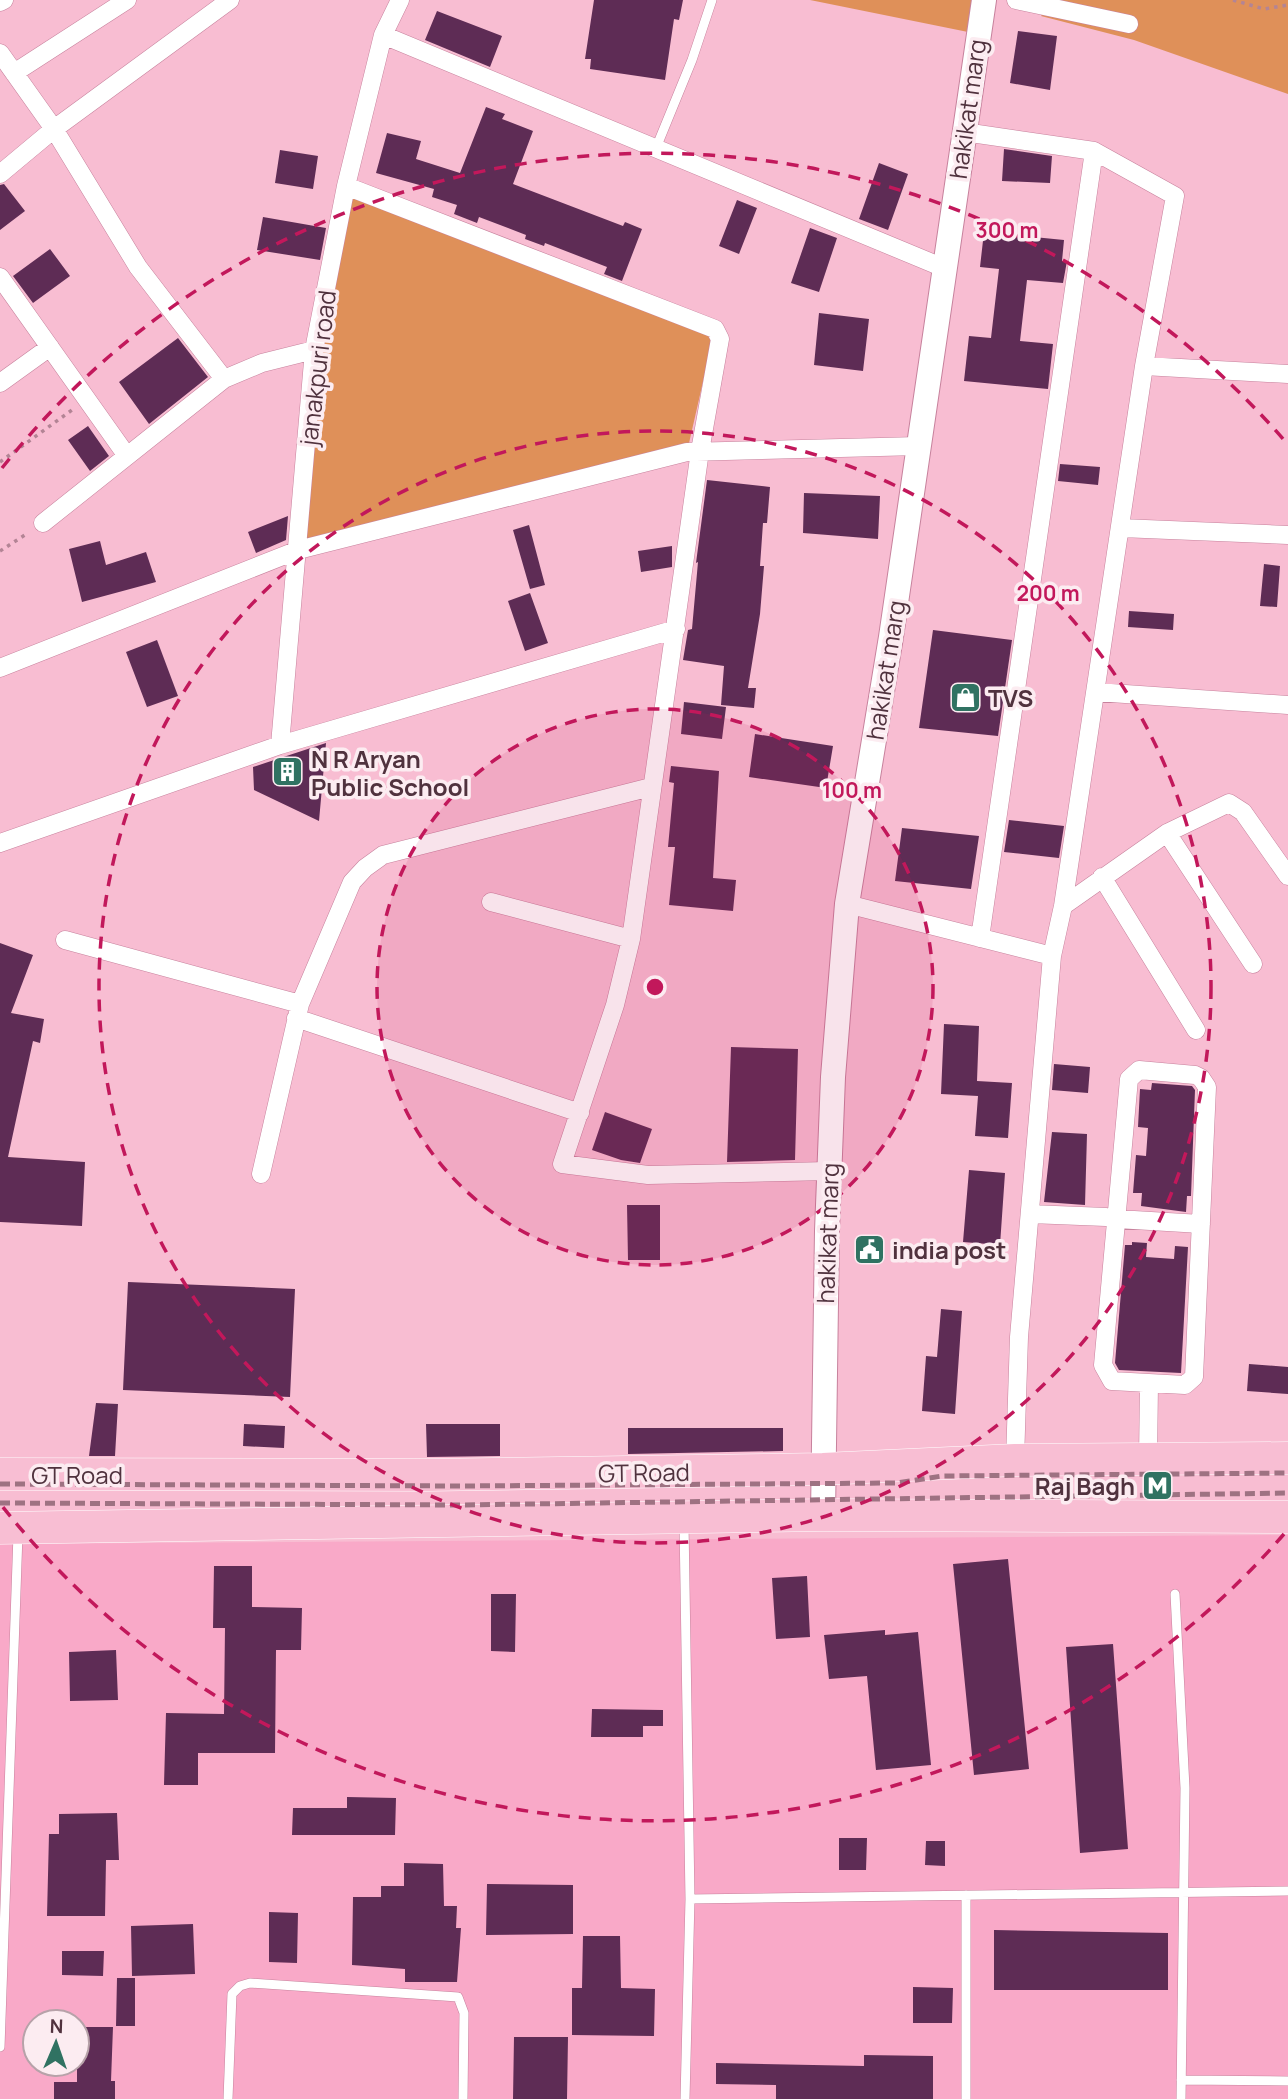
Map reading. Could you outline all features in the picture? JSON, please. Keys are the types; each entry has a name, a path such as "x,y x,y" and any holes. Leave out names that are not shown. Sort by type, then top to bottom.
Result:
{"highway":[{"name":"GT Road","path":"0,1474 428,1475 823,1469 1015,1460 1288,1458"},
{"path":"428,1475 430,1521"},
{"name":"GT Road","path":"9,1528 823,1515 1288,1517"}],"street":[{"path":"14,73 127,0"},
{"path":"0,174 54,130 230,0"},
{"name":"janakpuri road","path":"280,745 314,350 346,186 383,35 400,0"},
{"name":"hakikat marg","path":"823,1515 829,1171 833,1077 847,904 919,446 984,0"},
{"path":"1016,0 1129,24"},
{"path":"383,35 944,268"},
{"path":"0,53 54,130 138,267 224,379"},
{"path":"964,132 1094,151 1175,196 1144,366 1063,906 1052,956 1020,1337 1015,1460"},
{"path":"980,938 1094,151"},
{"path":"346,186 715,329 720,339 720,352 700,451 631,939 615,1005 562,1164 648,1175 829,1171"},
{"path":"3,287 50,347 127,456"},
{"path":"0,383 50,347"},
{"path":"43,523 224,379 262,363 314,350"},
{"path":"1144,366 1288,374"},
{"path":"0,668 298,550 700,451 919,446"},
{"path":"1121,528 1288,535"},
{"path":"0,844 280,745 676,629"},
{"path":"1096,692 1288,705"},
{"path":"261,1174 298,1011 352,882 365,868 383,855 651,787"},
{"path":"1063,906 1167,833 1229,803 1244,812 1288,876"},
{"path":"1167,833 1253,964"},
{"path":"1102,877 1196,1030"},
{"path":"491,902 631,939"},
{"path":"847,904 1052,956"},
{"path":"65,940 298,1011 580,1113"},
{"path":"1139,1070 1195,1075 1201,1078 1208,1087 1194,1377 1185,1385 1112,1381 1103,1365 1111,1218 1129,1079 1139,1070"},
{"path":"1030,1214 1201,1224"},
{"path":"1148,1460 1149,1384"}],"lane":[{"path":"656,148 692,60 712,0"},
{"path":"684,1517 690,1899 685,2099"},
{"path":"0,2047 9,1528"},
{"path":"1175,1594 1185,1787 1181,2099"},
{"path":"690,1899 1288,1891"},
{"path":"966,1895 966,2099"},
{"path":"228,2099 232,1994 240,1986 250,1983 458,1997 464,2013 463,2099"},
{"path":"1181,2080 1288,2081"}],"path":[{"path":"1233,0 1264,9 1288,5"},
{"path":"0,462 87,399"},
{"path":"0,551 43,523"}],"shaded area":[{"path":"810,0 972,0 968,32"},
{"path":"1054,0 1288,0 1288,94 1134,40 1041,16"},
{"path":"346,186 715,329 687,452 298,550 314,350"},
{"path":"1288,1535 1288,2099 0,2099 0,1544"}],"building":[{"path":"594,0 683,0 679,20 674,19 665,80 590,69 591,59 585,59"},
{"path":"437,11 502,36 490,67 425,40"},
{"path":"1018,31 1057,36 1050,90 1010,83"},
{"path":"486,107 505,114 502,119 533,131 513,184 623,226 625,222 642,229 622,281 604,274 607,267 545,243 544,246 525,239 526,235 479,217 477,223 454,214 457,205 432,197 434,189 376,173 387,133 421,141 416,159 460,173"},
{"path":"1004,149 1052,156 1050,183 1002,181"},
{"path":"280,150 318,156 313,189 275,183"},
{"path":"879,163 908,174 888,230 859,219"},
{"path":"4,184 25,211 0,230 0,185"},
{"path":"737,200 757,208 739,254 719,246"},
{"path":"263,217 326,228 320,260 257,250"},
{"path":"810,228 837,238 819,292 791,283"},
{"path":"984,232 1064,240 1062,261 1067,261 1063,283 1027,280 1020,341 1053,344 1048,389 964,381 969,336 991,338 999,269 980,267"},
{"path":"50,249 70,276 33,303 13,276"},
{"path":"819,313 869,319 863,371 814,365"},
{"path":"178,338 208,377 149,424 119,382"},
{"path":"88,426 109,456 90,471 68,440"},
{"path":"1060,464 1100,467 1098,485 1058,481"},
{"path":"707,480 770,487 767,523 763,523 760,566 764,566 760,614 748,688 756,688 754,708 721,705 724,666 683,660 688,630 692,629 698,562 696,563"},
{"path":"804,493 880,496 878,539 803,533"},
{"path":"288,516 286,540 256,553 248,532"},
{"path":"529,525 545,585 530,589 513,530"},
{"path":"100,541 106,565 146,552 156,582 82,602 69,549"},
{"path":"672,546 672,567 641,572 638,551"},
{"path":"1264,564 1280,566 1277,607 1260,606"},
{"path":"530,593 548,643 525,651 508,601"},
{"path":"1129,611 1174,614 1173,630 1128,627"},
{"name":"TVS","path":"933,630 1012,640 998,736 919,728"},
{"path":"157,640 178,696 147,707 126,652"},
{"path":"684,702 726,707 722,739 681,734"},
{"path":"755,734 833,746 826,788 749,777"},
{"name":"N R Aryan Public School","path":"326,743 319,821 254,790 253,767"},
{"path":"671,766 719,771 713,878 736,880 733,911 669,905 675,847 668,847 674,783 669,782"},
{"path":"1009,820 1064,826 1059,858 1004,852"},
{"path":"902,828 979,836 971,889 895,881"},
{"path":"0,943 33,955 11,1013 44,1019 40,1043 33,1041 8,1157 85,1162 82,1226 0,1222"},
{"path":"944,1024 979,1026 977,1081 1012,1083 1008,1138 975,1136 978,1096 941,1094"},
{"path":"731,1047 798,1049 795,1160 727,1162"},
{"path":"1054,1064 1090,1067 1088,1093 1052,1090"},
{"path":"1152,1083 1192,1086 1195,1090 1191,1196 1187,1196 1186,1212 1141,1206 1142,1193 1133,1193 1136,1155 1146,1156 1148,1128 1138,1127 1140,1089 1151,1090"},
{"path":"605,1112 652,1129 640,1163 592,1150"},
{"path":"1052,1132 1087,1134 1085,1205 1044,1202"},
{"path":"969,1170 1005,1173 1000,1245 963,1242"},
{"path":"627,1205 660,1205 660,1260 628,1260"},
{"path":"1132,1242 1147,1243 1146,1257 1174,1259 1175,1246 1188,1247 1181,1373 1119,1370 1115,1363 1125,1245 1132,1245"},
{"path":"128,1282 295,1289 290,1397 123,1390"},
{"path":"941,1309 962,1311 955,1414 922,1411 926,1356 937,1357"},
{"path":"1249,1364 1288,1367 1288,1394 1247,1391"},
{"path":"96,1403 118,1404 115,1456 89,1456"},
{"path":"244,1424 285,1426 284,1448 243,1446"},
{"path":"426,1424 500,1424 500,1456 427,1457"},
{"path":"628,1428 783,1428 783,1451 628,1454"},
{"path":"1008,1559 1029,1769 974,1775 953,1564"},
{"path":"214,1566 252,1566 252,1607 302,1608 301,1650 276,1650 275,1753 198,1753 198,1785 164,1785 166,1713 224,1714 225,1628 213,1628"},
{"path":"807,1576 810,1637 776,1639 772,1578"},
{"path":"491,1594 516,1594 515,1652 491,1651"},
{"path":"885,1630 885,1635 918,1632 931,1765 876,1770 867,1676 829,1679 824,1635"},
{"path":"1113,1644 1128,1849 1080,1853 1066,1647"},
{"path":"116,1650 118,1700 70,1701 69,1652"},
{"path":"592,1709 663,1710 663,1726 643,1726 643,1737 591,1737"},
{"path":"347,1797 396,1798 395,1835 292,1835 293,1808 347,1808"},
{"path":"117,1813 119,1860 106,1860 105,1916 47,1916 49,1834 59,1834 59,1814"},
{"path":"839,1838 867,1838 866,1870 839,1870"},
{"path":"926,1841 945,1841 945,1866 925,1865"},
{"path":"404,1863 443,1864 444,1906 457,1906 456,1928 461,1928 457,1982 405,1982 405,1969 352,1965 353,1897 381,1897 381,1886 404,1886"},
{"path":"487,1884 573,1885 573,1934 486,1935"},
{"path":"269,1912 298,1913 297,1963 269,1962"},
{"path":"193,1924 195,1974 132,1976 131,1926"},
{"path":"994,1930 1168,1933 1168,1990 994,1990"},
{"path":"583,1936 620,1936 621,1988 655,1989 654,2036 572,2035 572,1988 582,1988"},
{"path":"62,1951 104,1951 103,1976 62,1975"},
{"path":"117,1978 135,1978 135,2026 116,2026"},
{"path":"913,1987 953,1988 952,2023 913,2023"},
{"path":"91,2027 113,2027 111,2081 115,2081 115,2099 54,2099 54,2082 77,2082 77,2078 91,2078"},
{"path":"514,2037 568,2037 567,2099 513,2099"},
{"path":"864,2055 933,2056 933,2099 776,2099 776,2085 716,2084 716,2063 864,2066"}],"railway":[{"path":"0,1484 461,1486 897,1483 942,1476 1288,1473"},
{"path":"0,1503 461,1505 1288,1493"}],"place":[{"name":"TVS","path":"965,697"},
{"name":"N R Aryan Public School","path":"288,772"},
{"name":"india post","path":"869,1249"},
{"name":"Raj Bagh","path":"1158,1485"}]}
